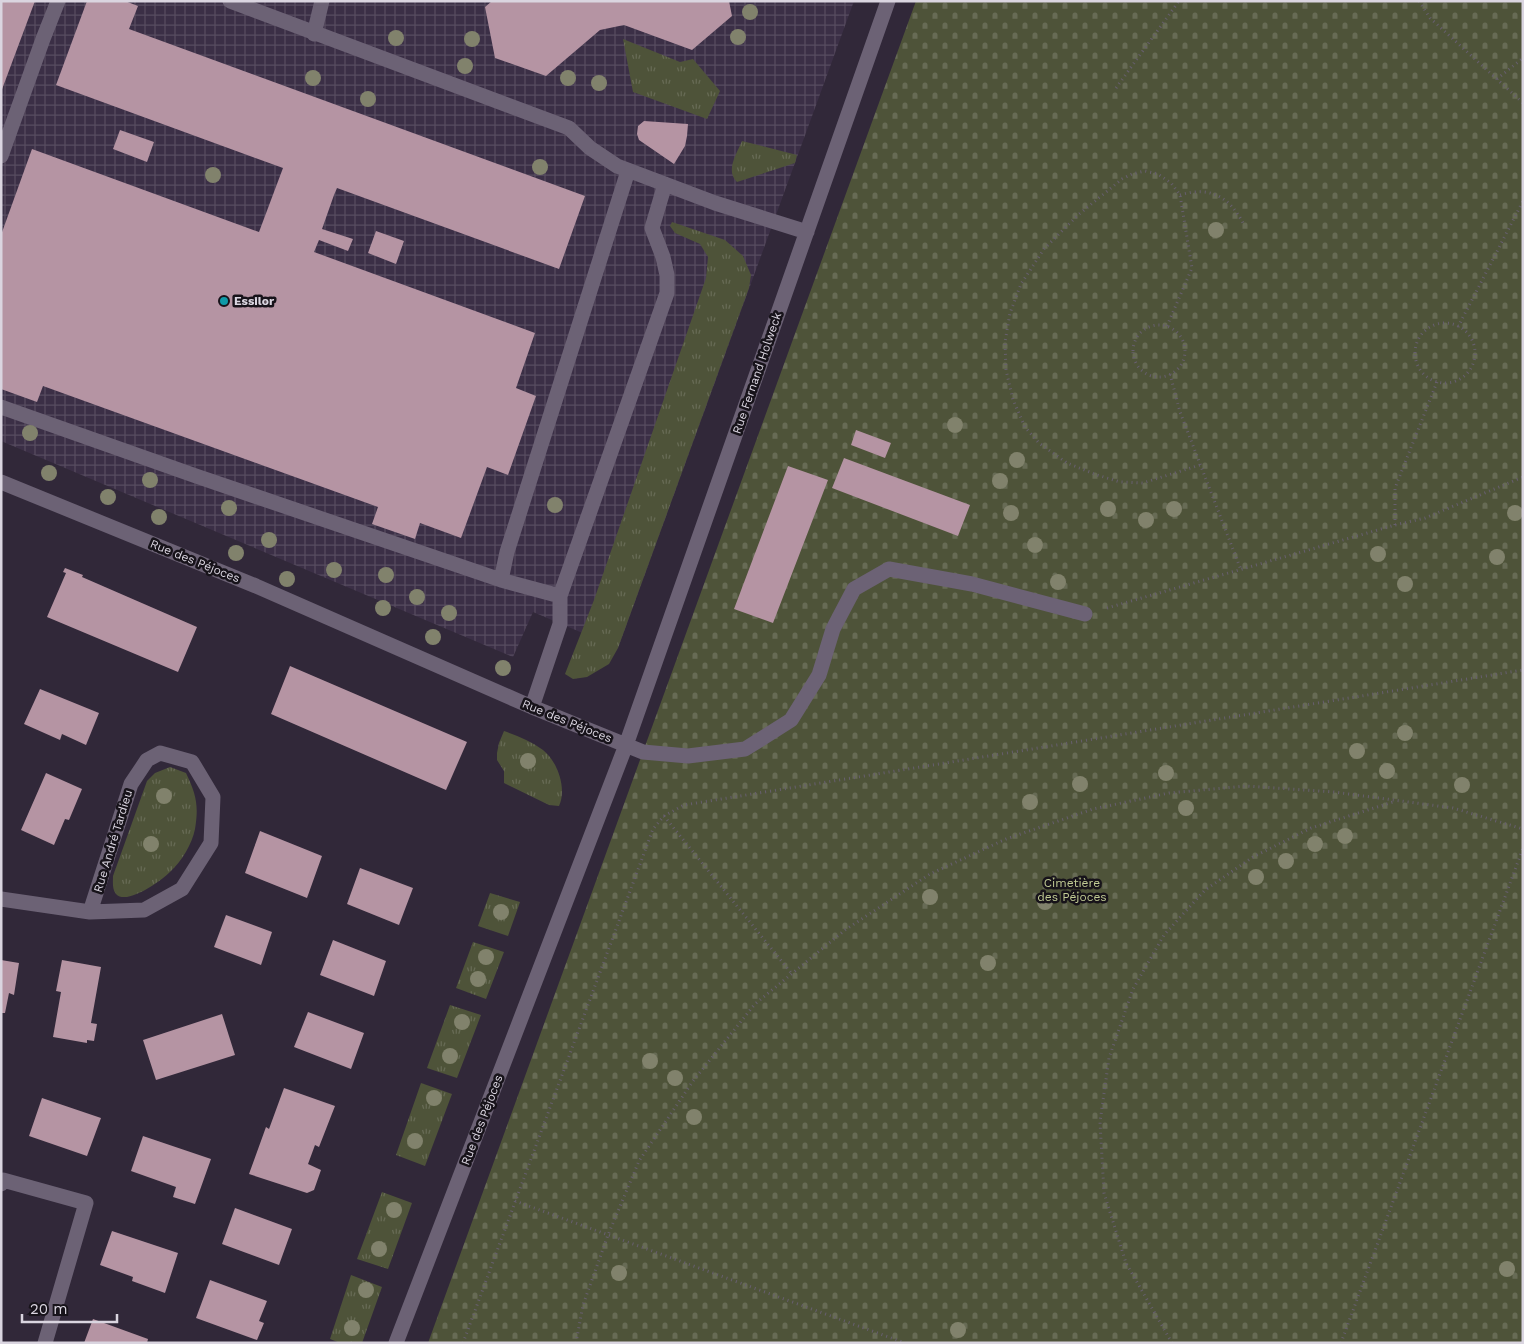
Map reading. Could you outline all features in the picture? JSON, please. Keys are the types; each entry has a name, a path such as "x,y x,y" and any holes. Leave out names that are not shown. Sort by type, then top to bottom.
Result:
{"street":[{"path":"1,156 58,1"},
{"path":"230,1 569,128 590,148 616,166 628,171 715,204 807,232"},
{"path":"314,34 322,1"},
{"name":"Rue Fernand Holweck","path":"626,745 888,1"},
{"path":"501,580 510,543 628,171"},
{"path":"532,707 560,624 560,596 667,293 667,274 652,228 665,184"},
{"path":"1,407 501,580 560,596"},
{"name":"Rue des Péjoces","path":"1,482 256,586 532,707 626,745 396,1343"},
{"path":"626,745 643,752 688,756 745,749 791,720 819,675 833,629 854,589 889,569 972,584 1084,614"},
{"name":"Rue André Tardieu","path":"1,899 90,912 144,910 182,889 211,843 213,797 192,762 160,753 146,760 131,784 90,912"},
{"path":"1,1184 2,1180 86,1203 45,1343"}],"path":[{"path":"1116,88 1179,1"},
{"path":"1419,1 1430,18 1523,103"},
{"path":"1497,79 1523,58"},
{"path":"1167,326 1192,268 1180,195 1171,183 1158,174 1144,171 1132,174 1122,180 1072,222 1044,249 1021,284 1010,313 1005,342 1006,370 1013,400 1025,427 1039,443 1067,463 1097,475 1120,482 1143,483 1200,465"},
{"path":"1180,195 1206,191 1224,198 1238,213 1243,223"},
{"path":"1458,327 1523,201"},
{"path":"1446,323 1458,327 1464,330 1474,347 1472,367 1465,375 1447,383 1437,382 1428,378 1416,363 1416,344 1421,335 1436,324 1446,323"},
{"path":"1162,324 1167,326 1178,332 1183,338 1185,355 1177,370 1162,377 1153,376 1145,373 1138,367 1134,359 1134,342 1146,328 1162,324"},
{"path":"1170,374 1180,412 1241,570"},
{"path":"1395,525 1396,488 1437,382"},
{"path":"1084,614 1395,525 1426,518 1523,477"},
{"path":"463,1343 653,829 664,816 684,805 1523,670"},
{"path":"576,1343 583,1304 608,1235 639,1161 693,1080 755,1004 845,930 930,874 1006,839 1093,809 1169,793 1246,786 1334,792 1453,808 1523,828"},
{"path":"1172,1343 1126,1263 1104,1193 1100,1122 1109,1058 1133,989 1164,935 1205,890 1253,857 1311,828 1398,800"},
{"path":"664,816 792,974"},
{"path":"1341,1343 1523,848"},
{"path":"515,1201 905,1343"}],"shaded area":[{"path":"1,1 854,1 618,648 533,612 513,657 1,441"}],"green space":[{"name":"Cimetière des Péjoces","path":"916,1 1523,1 1523,1343 428,1343"},
{"path":"623,39 680,62 693,59 720,91 707,119 633,92"},
{"path":"742,141 797,155 795,163 737,182 732,173 732,167"},
{"path":"672,222 725,240 743,256 751,275 749,288 618,648 609,664 587,677 573,679 565,674 594,600 706,278 708,257 700,244 675,233 670,226"},
{"path":"504,731 524,739 543,750 553,761 560,776 562,792 559,806 549,805 504,783 504,771 497,760 497,753"},
{"path":"170,767 186,773 192,787 197,813 192,840 182,858 166,876 136,894 121,897 114,890 113,876 147,781 155,773"},
{"path":"490,893 520,902 508,936 478,926"},
{"path":"473,942 504,952 486,999 456,988"},
{"path":"450,1005 481,1015 457,1078 427,1068"},
{"path":"421,1083 452,1094 425,1166 396,1155"},
{"path":"382,1192 412,1203 388,1269 357,1259"},
{"path":"351,1275 382,1287 362,1343 340,1343 330,1339"}],"building":[{"path":"1,1 35,1 1,92"},
{"name":"Essilor","path":"87,1 125,1 138,6 129,29 585,196 559,269 337,188 334,195 322,229 353,239 348,251 319,240 314,252 535,333 516,388 536,396 508,475 487,467 461,538 420,523 415,539 372,524 378,507 43,386 37,402 1,389 1,235 32,149 259,232 283,168 56,85"},
{"path":"492,1 729,1 732,16 692,50 624,25 600,30 546,76 495,58 485,7"},
{"path":"644,121 688,124 685,146 674,164 639,140 637,134 638,126"},
{"path":"120,130 154,142 147,162 113,149"},
{"path":"376,231 404,241 396,264 368,253"},
{"path":"856,430 891,443 885,458 851,445"},
{"path":"844,458 970,505 958,536 832,488"},
{"path":"788,466 828,480 773,623 734,609"},
{"path":"65,568 197,627 178,672 47,617 66,573 63,572"},
{"path":"290,666 467,742 446,790 271,714"},
{"path":"40,689 99,713 86,745 62,734 60,740 24,724"},
{"path":"46,773 82,789 69,820 65,819 54,845 21,830"},
{"path":"260,831 322,856 307,898 245,873"},
{"path":"360,868 413,888 399,925 347,904"},
{"path":"226,915 272,932 261,965 214,947"},
{"path":"333,940 386,961 374,996 320,975"},
{"path":"1,960 19,963 14,995 9,993 5,1013 1,1013"},
{"path":"62,960 101,967 91,1023 97,1024 94,1041 87,1040 87,1043 53,1037 61,992 56,991"},
{"path":"308,1012 364,1033 351,1069 294,1047"},
{"path":"222,1014 235,1055 156,1080 143,1040"},
{"path":"284,1088 335,1106 319,1147 315,1145 308,1164 321,1170 314,1190 307,1193 249,1174 266,1127 269,1129"},
{"path":"42,1098 101,1118 87,1156 29,1136"},
{"path":"143,1136 211,1159 195,1204 173,1197 176,1187 131,1171"},
{"path":"235,1208 292,1229 279,1265 222,1244"},
{"path":"112,1231 178,1253 165,1293 132,1281 133,1277 100,1265"},
{"path":"210,1280 267,1301 259,1321 264,1323 257,1340 196,1318"},
{"path":"93,1319 148,1339 147,1343 84,1343"}],"place":[{"name":"Essilor","path":"224,301"}]}
